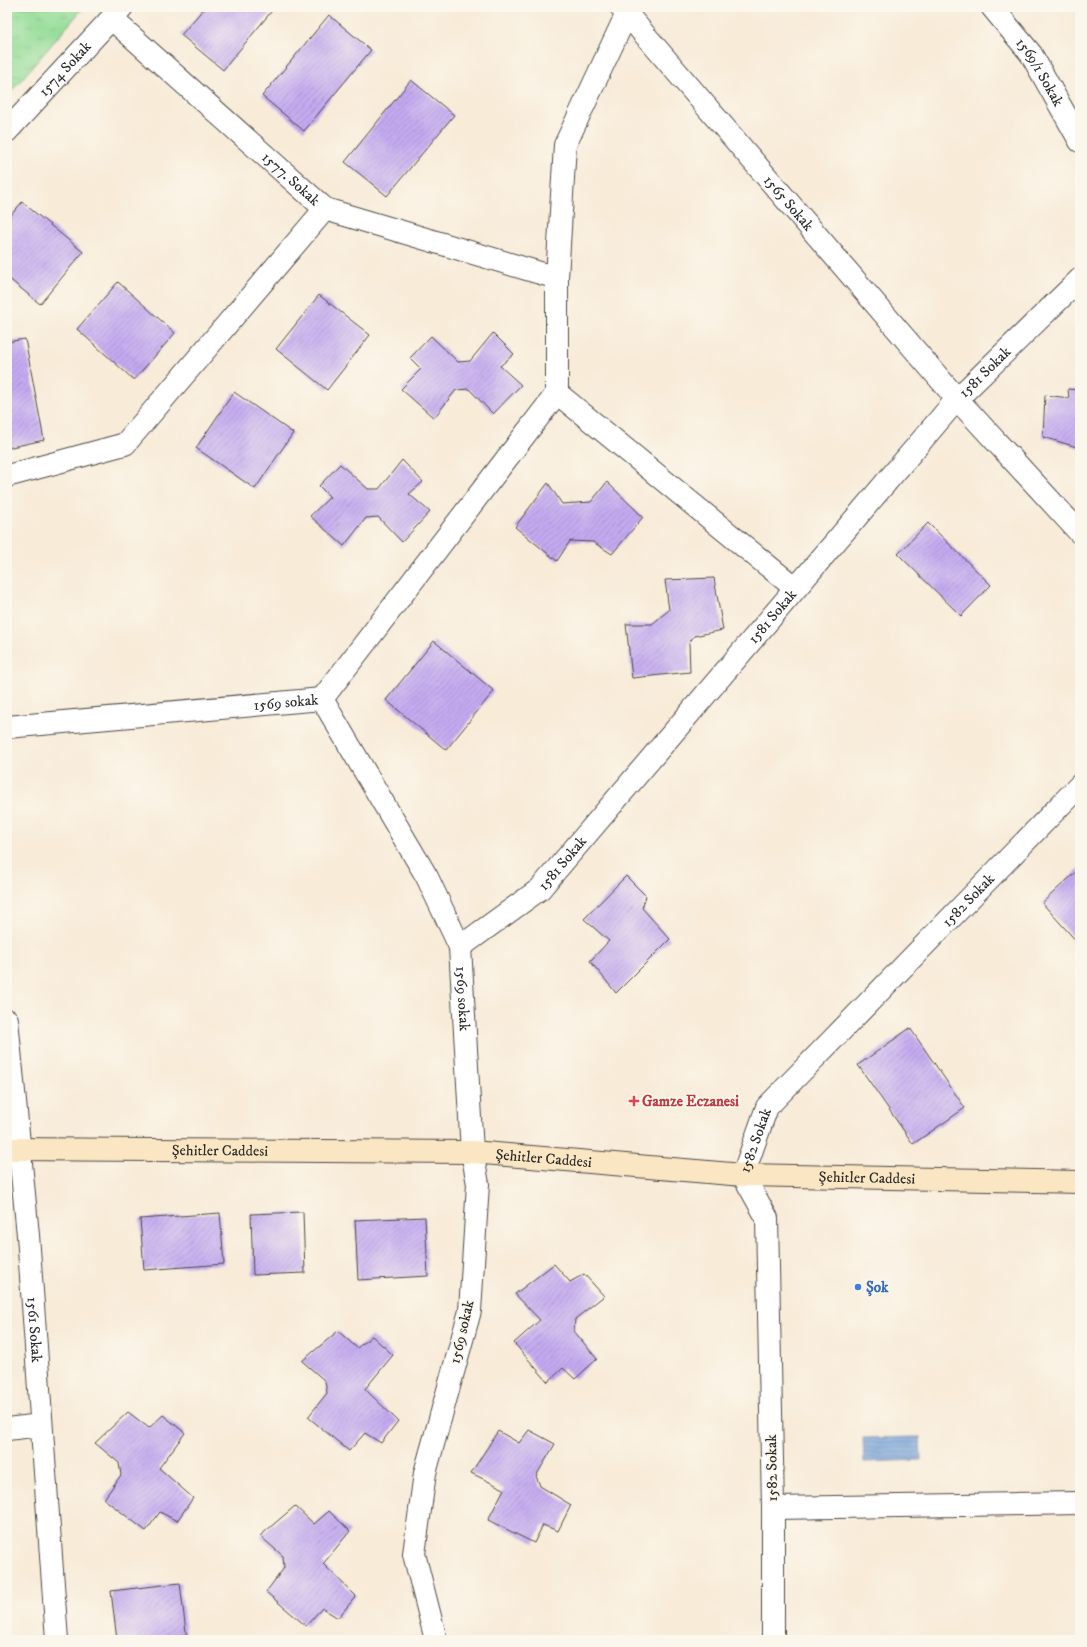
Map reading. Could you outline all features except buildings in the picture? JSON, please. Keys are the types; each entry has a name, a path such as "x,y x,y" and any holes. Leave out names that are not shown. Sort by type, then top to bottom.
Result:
{"street":[{"name":"1569/1 Sokak","path":"992,7 1031,54 1080,141"},
{"path":"322,699 558,393 557,278 565,145 626,9"},
{"name":"1565 Sokak","path":"626,9 957,399 1080,533"},
{"name":"1577. Sokak","path":"117,13 326,209 557,278"},
{"name":"1574 Sokak","path":"7,131 117,13"},
{"path":"7,476 125,444 326,209"},
{"name":"1581 Sokak","path":"460,947 540,889 794,588 957,399 1080,279"},
{"path":"558,393 794,588"},
{"name":"1569 sokak","path":"7,727 322,699 427,877 460,947 472,1152 478,1184 470,1311 425,1473 414,1554 436,1640"},
{"name":"1582 Sokak","path":"773,1640 773,1508 767,1218 743,1175 767,1107 1080,785"},
{"name":"1561 Sokak","path":"7,1020 13,1149 28,1235 57,1640"},
{"name":"Şehitler Caddesi","path":"13,1149 472,1152 743,1175 1080,1182"},
{"path":"7,1430 41,1425"},
{"path":"773,1508 1080,1502"}],"path":[{"path":"7,16 11,7"}],"green space":[{"path":"7,7 84,7 7,96"}],"water":[{"path":"920,1437 921,1460 864,1462 863,1438"}],"place":[{"name":"Gamze Eczanesi","path":"634,1101"},
{"name":"Şok","path":"858,1287"}]}
